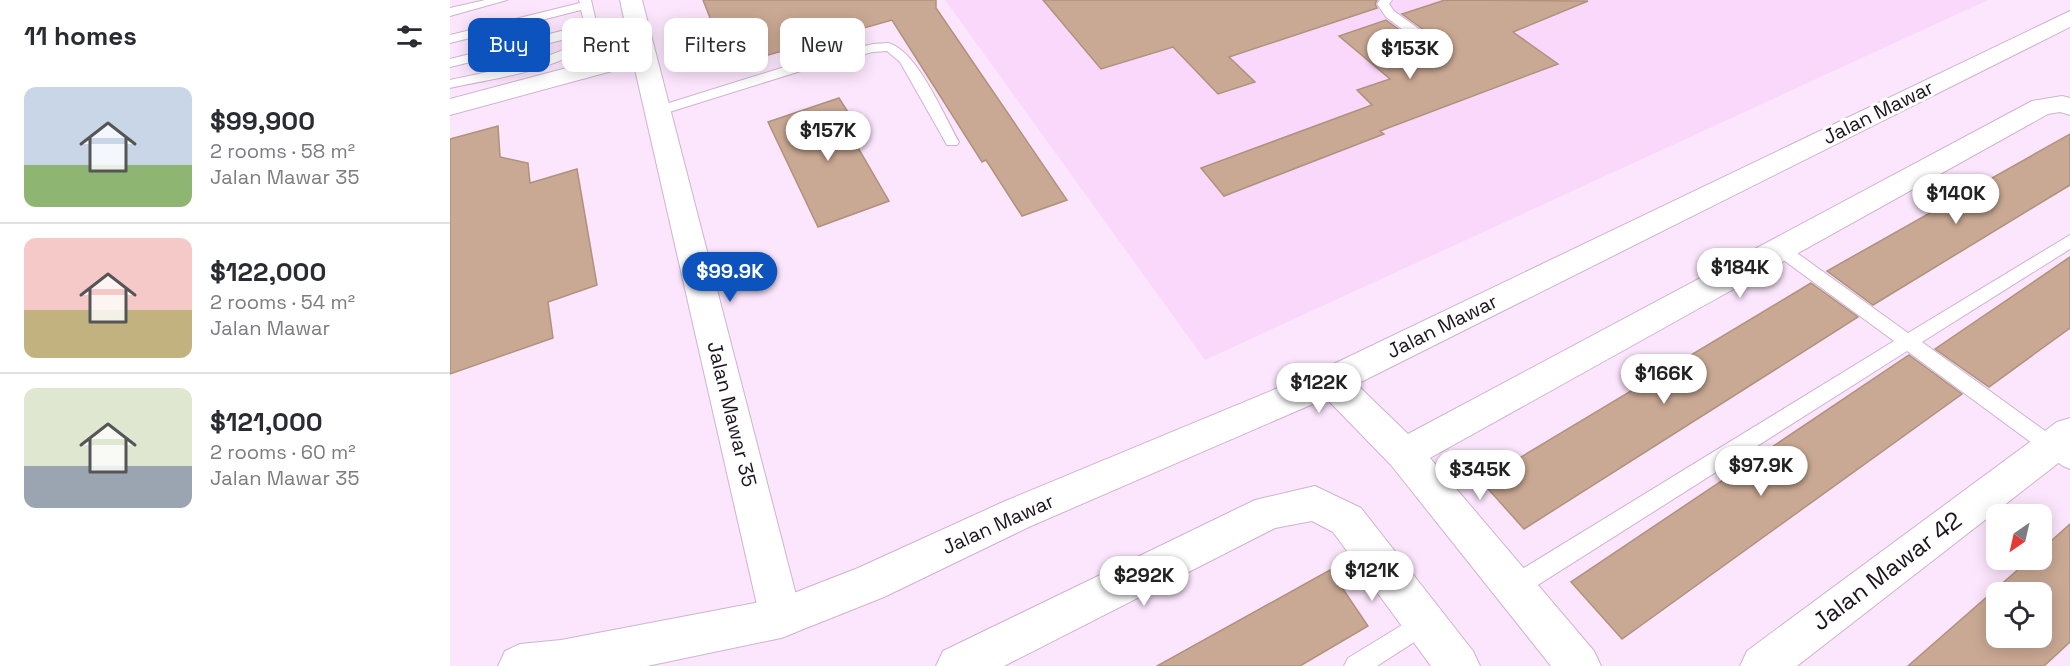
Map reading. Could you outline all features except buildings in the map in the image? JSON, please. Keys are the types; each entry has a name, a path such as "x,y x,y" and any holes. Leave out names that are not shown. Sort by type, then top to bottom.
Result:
{"street":[{"name":"Jalan Mawar 35","path":"631,0 635,18"},
{"name":"Jalan Mawar","path":"520,666 561,662 781,618 870,583 1017,514 1331,381 2070,18"},
{"path":"451,95 562,72"},
{"name":"Jalan Mawar 35","path":"648,72 781,618"},
{"path":"1404,454 2041,107 2066,106"},
{"path":"1331,381 1404,454 1579,666"},
{"name":"Jalan Mawar 42","path":"1762,666 2064,447"},
{"path":"957,666 1269,512 1315,503 1347,519 1458,666"}],"lane":[{"path":"450,12 501,0"},
{"path":"1386,0 1383,4 1390,14 1436,48"},
{"path":"450,39 586,3 590,18"},
{"path":"450,63 562,35"},
{"path":"658,111 836,57 886,46 897,51 906,61 952,142"},
{"path":"450,54 451,95 562,56"},
{"path":"1514,587 2070,241"},
{"path":"1780,249 1908,342 2064,447"},
{"path":"1356,666 1425,622"}],"shaded area":[{"path":"945,0 1988,0 1205,360"}]}
